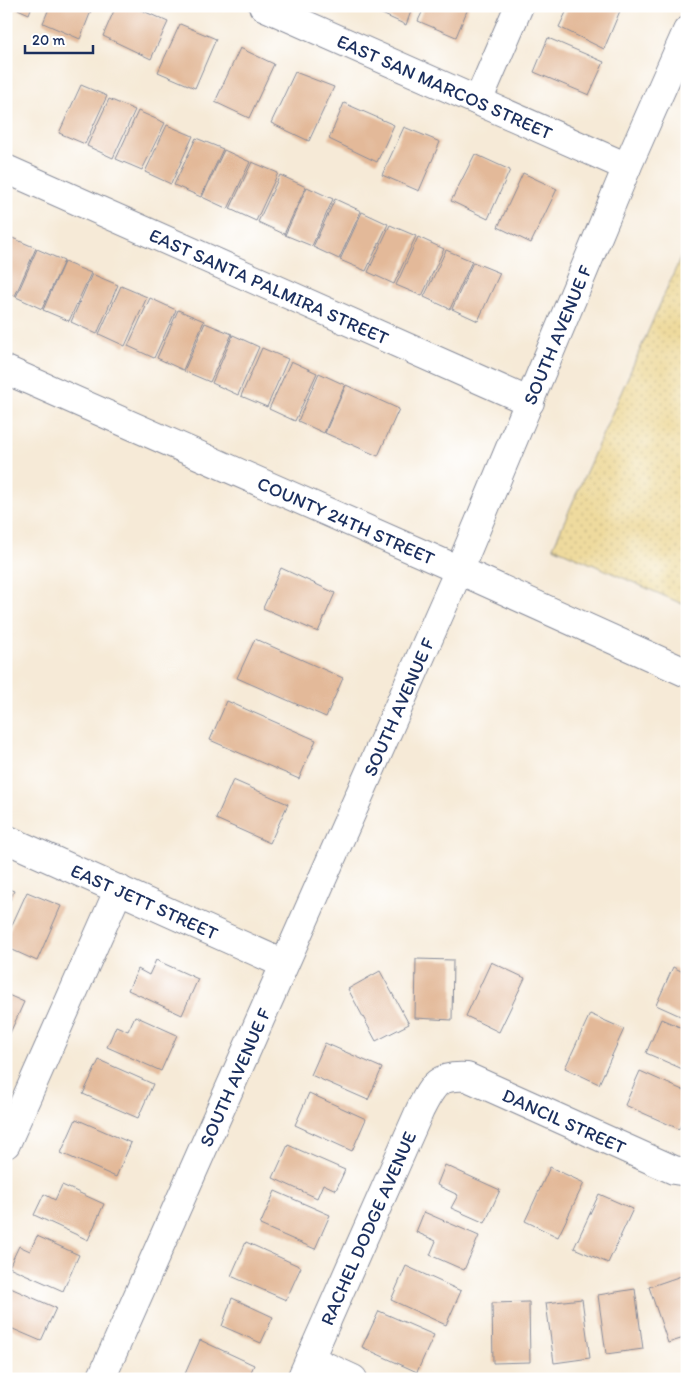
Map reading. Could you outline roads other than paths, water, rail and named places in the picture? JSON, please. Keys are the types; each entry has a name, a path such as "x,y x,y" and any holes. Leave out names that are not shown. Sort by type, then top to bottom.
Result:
{"street":[{"name":"EAST SAN MARCOS STREET","path":"264,6 627,168"},
{"path":"478,101 519,6"},
{"name":"SOUTH AVENUE F","path":"101,1379 459,570 627,168 687,31"},
{"name":"EAST SANTA PALMIRA STREET","path":"6,169 530,402"},
{"name":"COUNTY 24TH STREET","path":"6,370 687,673"},
{"name":"EAST JETT STREET","path":"6,839 284,964"},
{"path":"6,1144 13,1111 120,889"},
{"name":"DANCIL STREET","path":"440,1080 453,1076 468,1077 674,1170 687,1172"},
{"name":"RACHEL DODGE AVENUE","path":"306,1369 420,1110 428,1094 440,1080"},
{"path":"306,1369 353,1379"}]}
